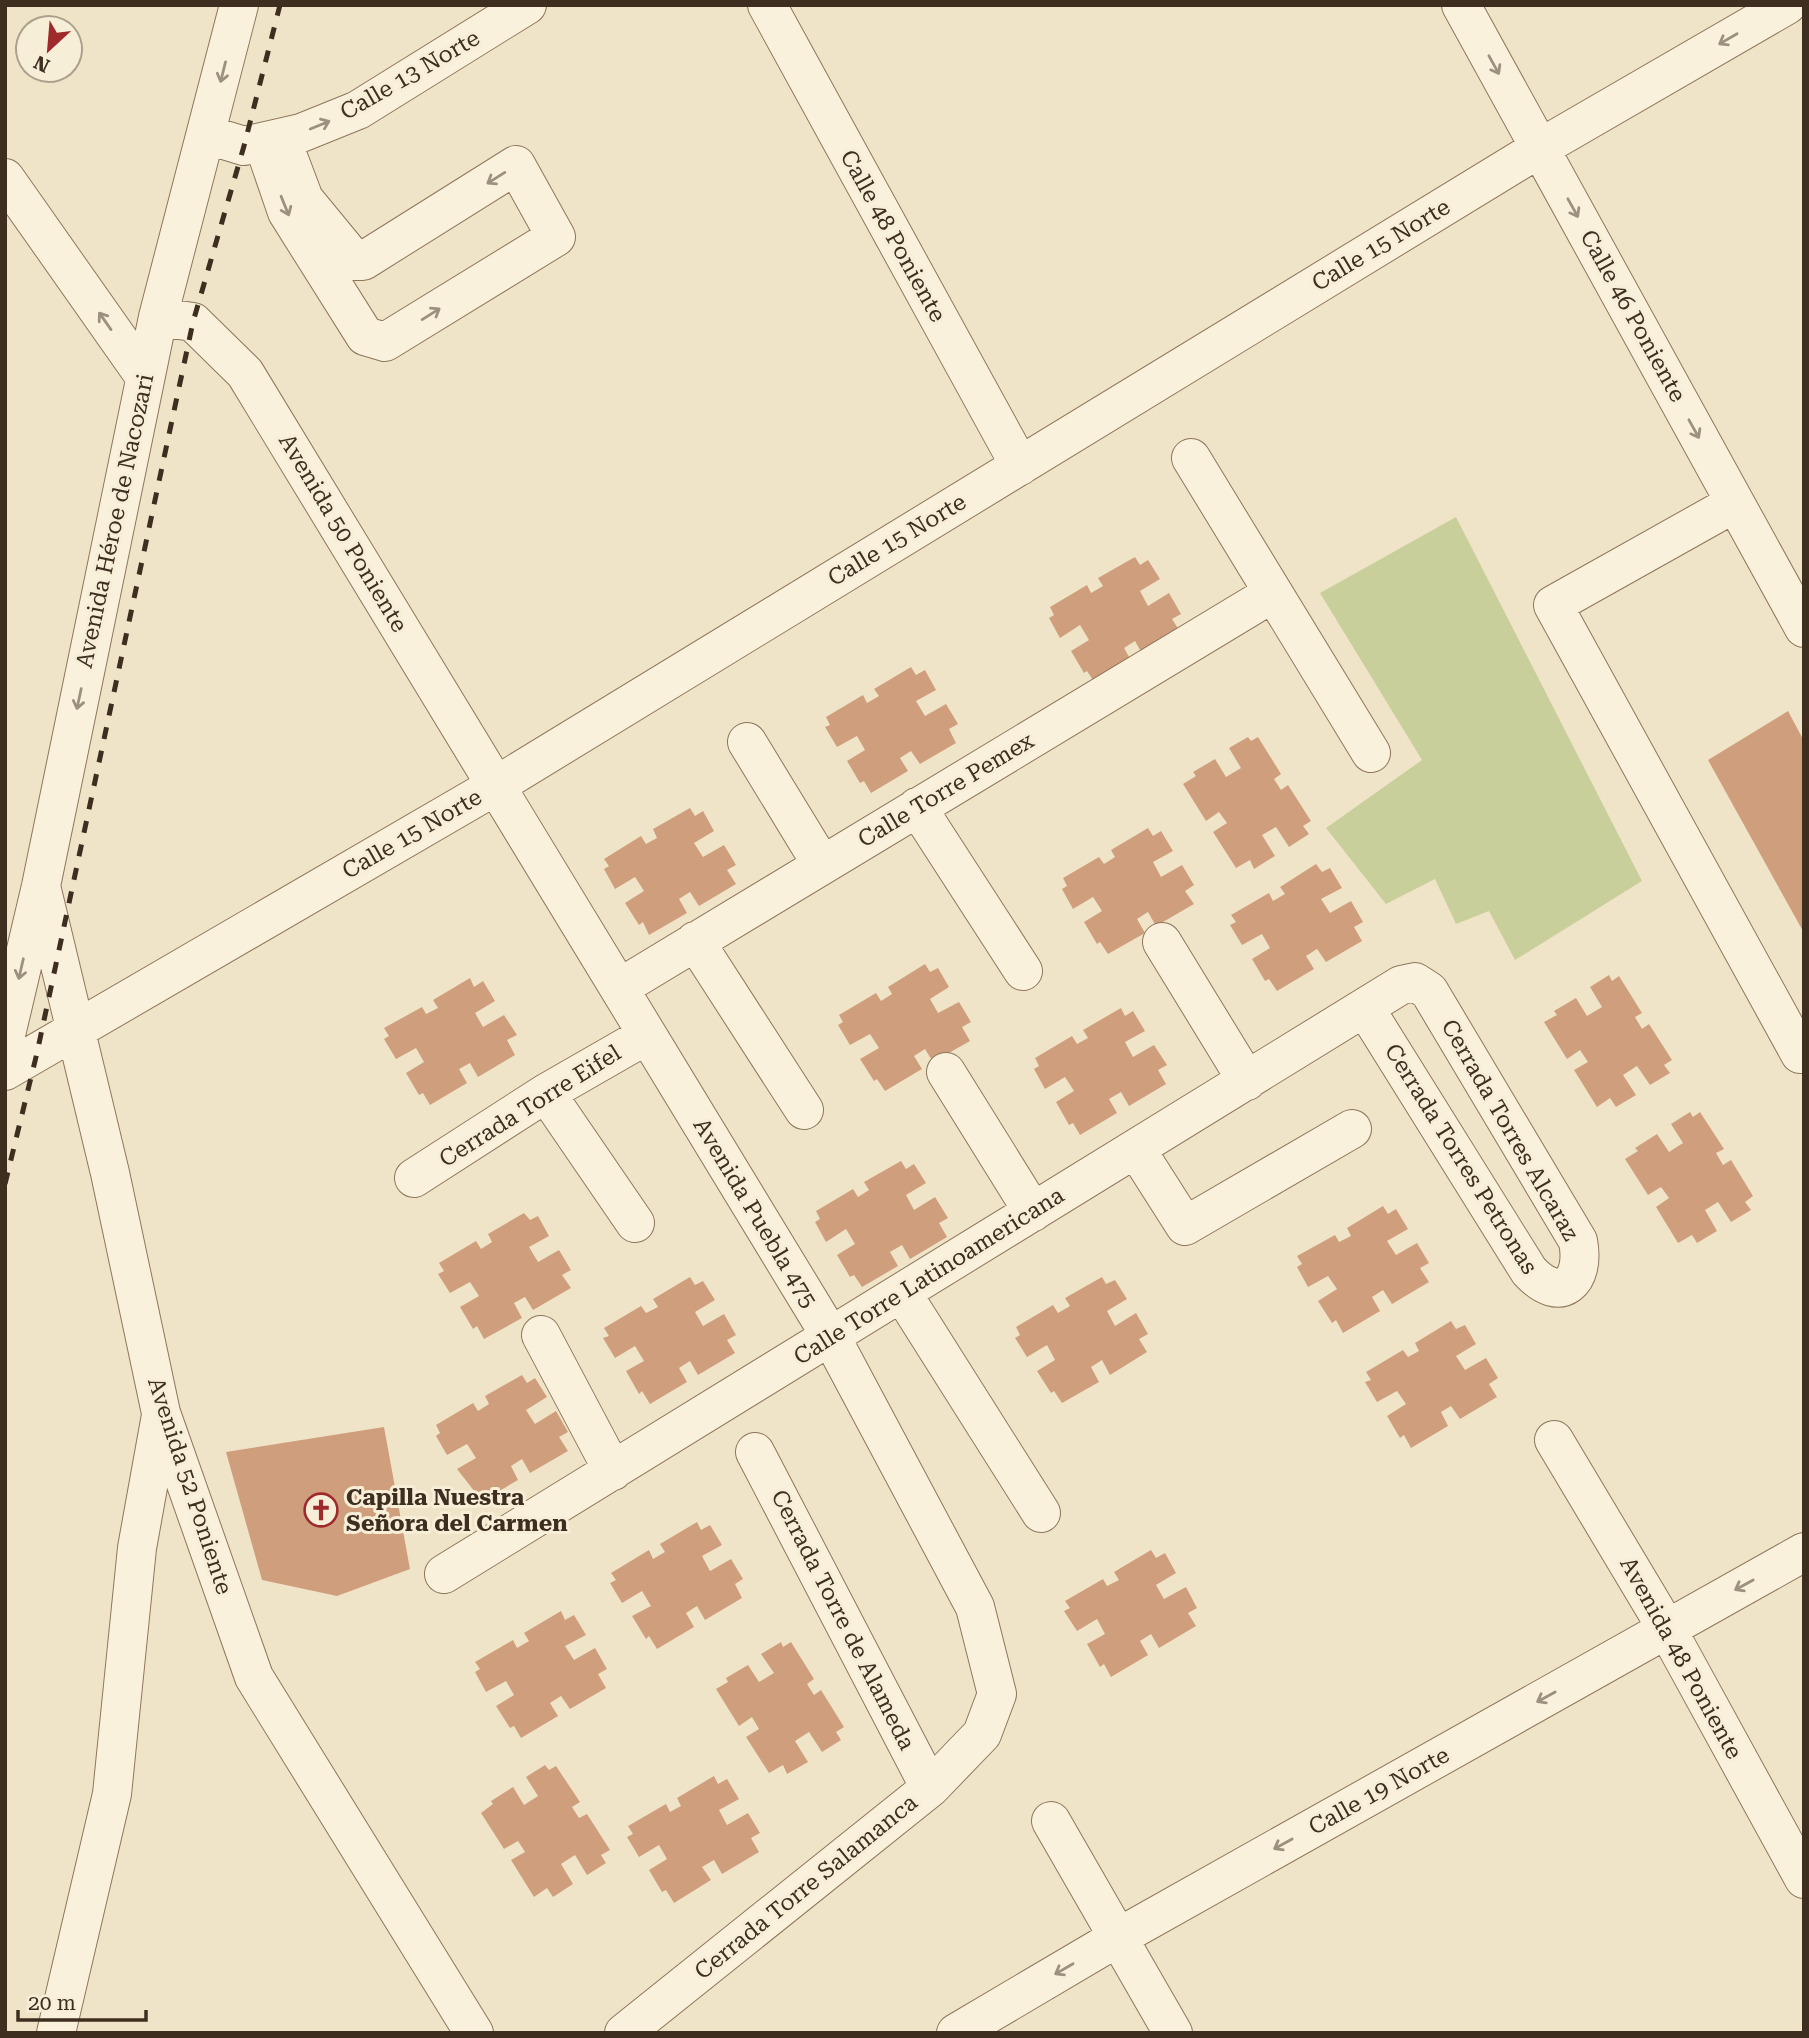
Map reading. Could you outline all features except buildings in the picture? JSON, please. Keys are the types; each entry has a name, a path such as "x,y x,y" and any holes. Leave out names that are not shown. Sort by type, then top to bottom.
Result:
{"street":[{"name":"Avenida Héroe de Nacozari","path":"5,1039 41,886 158,317 208,135 239,5"},
{"name":"Calle 13 Norte","path":"208,135 244,146 272,140 358,110 527,5"},
{"name":"Calle 48 Poniente","path":"767,5 1020,466"},
{"name":"Calle 46 Poniente","path":"1461,5 1804,628"},
{"name":"Calle 15 Norte","path":"5,1071 496,785 1540,148 1787,5"},
{"path":"272,140 304,199 355,261 363,261 516,165 556,236 385,342 365,336 287,212 272,140"},
{"path":"5,178 145,377"},
{"name":"Avenida 50 Poniente","path":"158,317 193,322 245,373 496,785"},
{"path":"1191,457 1371,753"},
{"path":"1735,503 1553,605 1800,1054"},
{"name":"Calle Torre Pemex","path":"619,988 1273,593"},
{"path":"747,742 822,865"},
{"name":"Avenida Puebla 475","path":"496,785 831,1337 975,1607 997,1693 982,1734"},
{"path":"918,807 1023,971"},
{"name":"Avenida 52 Poniente","path":"41,886 110,1173 161,1413 254,1677 474,2033"},
{"path":"695,941 804,1110"},
{"path":"1162,942 1247,1081"},
{"name":"Calle Torre Latinoamericana","path":"444,1574 1401,985 1415,982"},
{"name":"Cerrada Torres Alcaraz","path":"1415,982 1429,991 1578,1241 1582,1262 1576,1277 1569,1284"},
{"name":"Cerrada Torres Petronas","path":"1365,1008 1529,1271 1541,1284 1557,1288 1569,1284"},
{"name":"Cerrada Torre Eifel","path":"414,1178 546,1093 647,1035"},
{"path":"946,1072 1033,1212"},
{"path":"546,1093 635,1223"},
{"path":"1136,1149 1185,1226 1352,1129"},
{"path":"902,1293 1041,1513"},
{"path":"541,1335 613,1471"},
{"path":"56,2033 112,1794 137,1548 161,1413"},
{"name":"Avenida 48 Poniente","path":"1554,1440 1667,1629 1804,1879"},
{"name":"Cerrada Torre de Alameda","path":"755,1452 930,1788"},
{"name":"Calle 19 Norte","path":"956,2033 1117,1938 1804,1552"},
{"name":"Cerrada Torre Salamanca","path":"624,2033 930,1788 982,1734"},
{"path":"1051,1821 1172,2033"}],"green space":[{"path":"1456,517 1642,881 1515,960 1489,911 1456,924 1435,879 1386,904 1326,828 1422,760 1320,593"}],"railway":[{"path":"5,1184 37,1053 193,322 244,146 280,5"}],"place":[{"name":"Capilla Nuestra Señora del Carmen","path":"321,1510"}]}
